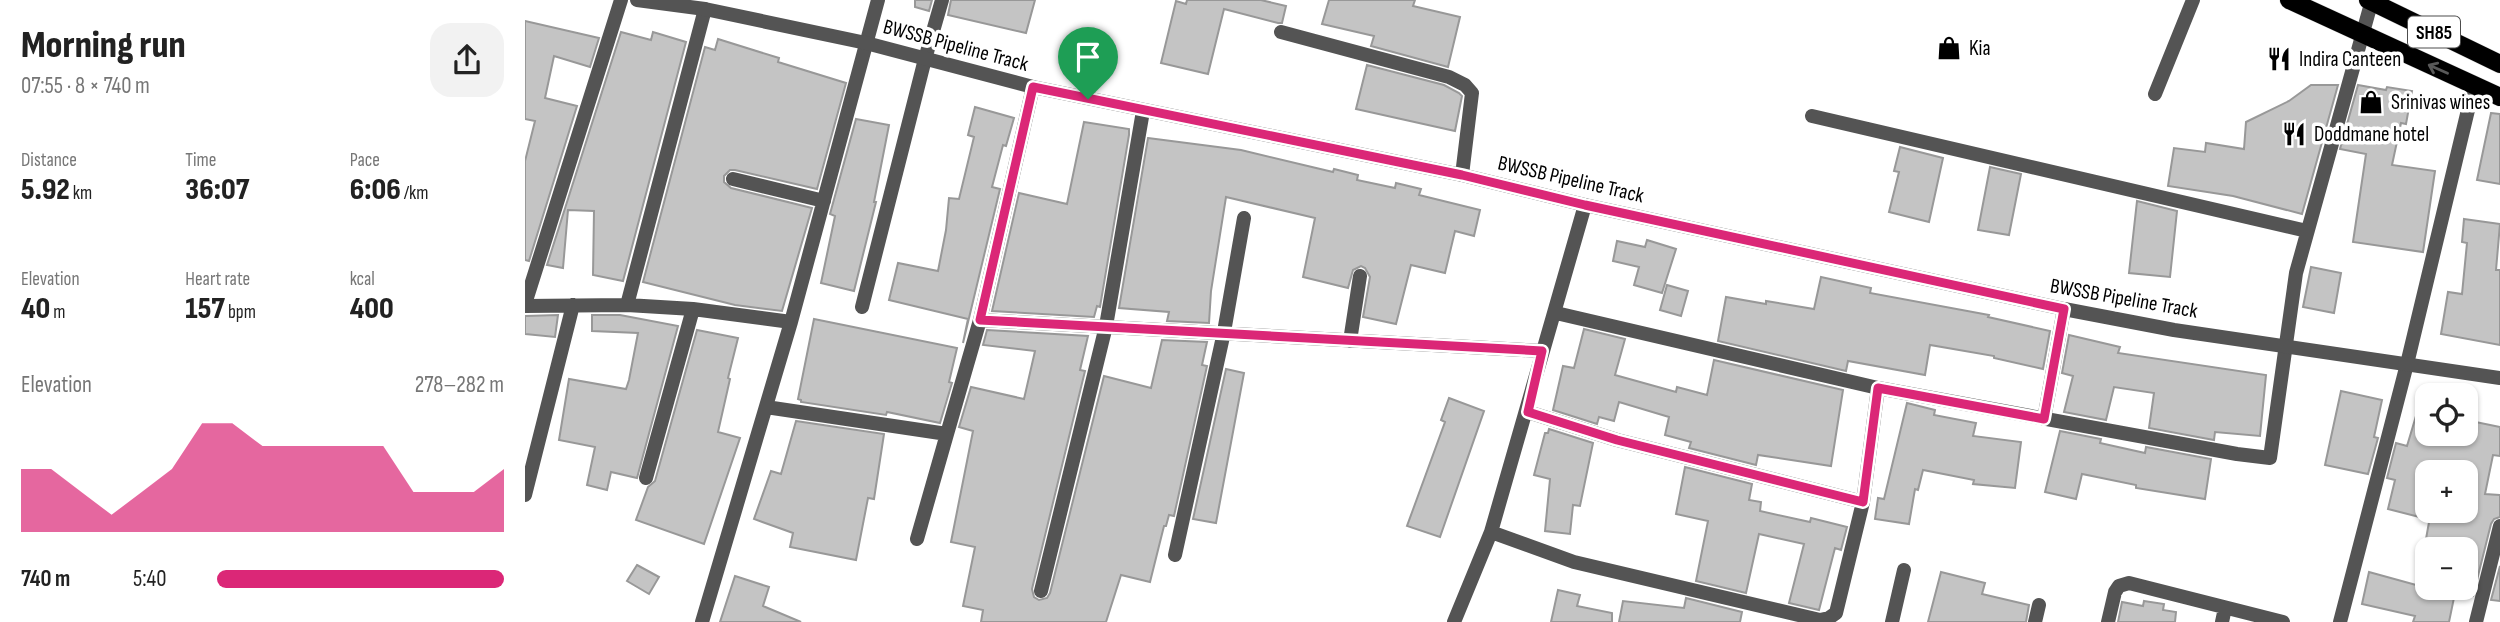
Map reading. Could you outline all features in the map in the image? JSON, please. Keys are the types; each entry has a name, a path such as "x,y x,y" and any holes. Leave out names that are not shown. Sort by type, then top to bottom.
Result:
{"main road":[{"name":"SH85","path":"2289,0 2500,97"},
{"name":"SH85","path":"2370,0 2500,64"}],"street":[{"path":"621,0 525,305 627,304 693,309 790,322"},
{"name":"BWSSB Pipeline Track","path":"637,0 705,9 866,43 1033,87 1462,175 1585,205 2064,309 2174,330 2500,378"},
{"path":"702,622 766,407 878,0"},
{"path":"862,307 942,0"},
{"path":"2155,94 2193,0"},
{"path":"1556,313 1878,388 2270,458 2296,273 2370,0"},
{"path":"627,304 705,9"},
{"path":"1281,32 1449,77 1465,85 1472,93 1462,175"},
{"path":"2340,622 2407,364 2474,85"},
{"path":"917,539 980,320 1033,87"},
{"path":"1041,591 1106,326 1143,111"},
{"path":"1812,116 2307,231"},
{"path":"733,179 824,201"},
{"path":"1454,622 1491,532 1528,412 1542,351 1556,313 1585,205"},
{"path":"1175,555 1224,332 1244,218"},
{"path":"1350,341 1360,276"},
{"path":"525,495 573,304"},
{"path":"646,478 693,309"},
{"path":"2044,419 2064,309"},
{"path":"980,320 1542,351"},
{"path":"1491,532 1574,562 1821,620 1829,618 1836,613 1863,502 1878,388"},
{"path":"766,407 947,434"},
{"path":"1528,412 1617,440 1863,502"},
{"path":"2476,622 2500,526"},
{"path":"1892,622 1904,570"},
{"path":"2108,622 2115,592 2119,586 2129,583 2223,615 2283,622"},
{"path":"2035,622 2039,605"}],"building":[{"path":"915,0 932,0 929,11 915,7"},
{"path":"951,0 1035,0 1026,33 948,15"},
{"path":"1187,0 1261,0 1286,6 1282,23 1224,9 1208,74 1161,63 1176,1 1186,4"},
{"path":"1329,0 1415,0 1413,6 1460,17 1448,67 1371,46 1374,36 1322,24"},
{"path":"525,21 599,38 590,67 554,56 545,98 577,106 529,261 525,260 525,161 535,121 525,119"},
{"path":"621,32 651,40 653,32 686,42 623,281 593,275 594,211 568,210 563,268 547,265"},
{"path":"718,39 779,58 778,62 846,83 817,189 735,170 730,170 724,176 724,182 731,188 812,208 782,311 735,305 643,282 705,47 715,50"},
{"path":"1367,65 1444,85 1459,93 1462,96 1455,131 1356,109"},
{"path":"2311,85 2338,85 2302,214 2233,196 2168,186 2174,148 2205,152 2206,143 2244,149 2246,122 2289,101"},
{"path":"2358,85 2412,91 2406,124 2401,123 2392,165 2435,171 2423,252 2353,242 2366,154 2340,149"},
{"path":"975,107 1014,118 1006,146 1003,145 992,187 1000,189 963,343 968,319 889,300 898,263 938,271 949,198 959,199 974,137 968,135"},
{"path":"2491,113 2500,114 2500,184 2477,180"},
{"path":"856,119 889,125 876,202 854,291 821,283 835,216 830,214"},
{"path":"1084,122 1129,129 1100,307 1097,306 1094,317 992,311 1019,193 1067,204"},
{"path":"1148,138 1241,150 1333,172 1334,169 1358,175 1357,180 1395,188 1396,183 1421,189 1419,195 1480,210 1474,236 1455,231 1445,273 1411,265 1396,324 1363,317 1370,277 1365,268 1361,266 1353,270 1348,288 1303,277 1315,218 1226,197 1211,291 1209,323 1167,321 1169,312 1119,308"},
{"path":"1900,147 1943,158 1929,222 1889,212 1899,172 1894,171"},
{"path":"1990,167 2021,174 2009,235 1978,230"},
{"path":"2137,201 2177,211 2170,277 2129,273"},
{"path":"2464,219 2500,224 2496,270 2500,270 2500,345 2441,334 2448,292 2462,294 2467,243 2462,242"},
{"path":"1647,240 1676,249 1662,293 1634,285 1639,267 1613,261 1617,241 1645,247"},
{"path":"2311,267 2341,273 2334,313 2303,307"},
{"path":"1821,277 1871,288 1870,293 1989,315 1988,317 2050,331 2043,369 1994,356 1930,345 1925,375 1848,361 1846,371 1718,341 1726,297 1814,309"},
{"path":"1667,285 1688,291 1681,316 1660,310"},
{"path":"558,315 555,337 525,334 525,316"},
{"path":"592,315 620,315 678,326 637,478 611,472 607,490 587,485 595,447 559,440 569,379 626,389 638,333 592,331"},
{"path":"814,319 957,348 949,382 952,383 940,423 887,412 886,415 801,402 798,399"},
{"path":"1584,329 1625,339 1615,375 1676,392 1677,387 1707,395 1714,360 1843,390 1831,466 1758,455 1756,465 1689,448 1691,442 1665,435 1669,417 1619,402 1614,421 1599,417 1597,424 1553,410 1563,366 1574,368"},
{"path":"697,330 738,338 718,432 740,438 704,544 636,520 648,487 655,481"},
{"path":"987,330 1088,336 1080,370 1085,371 1032,589 1034,597 1039,600 1047,598 1050,593 1104,376 1151,388 1162,340 1207,342 1202,365 1207,366 1174,516 1169,515 1164,526 1150,582 1121,575 1106,622 981,622 983,610 963,606 975,547 951,542 973,431 959,427 971,387 1024,399 1035,351 983,345"},
{"path":"2069,335 2120,347 2118,353 2266,375 2260,436 2215,432 2214,440 2149,428 2154,393 2114,387 2106,420 2064,412 2073,376 2062,373"},
{"path":"1226,369 1244,373 1216,523 1193,519"},
{"path":"2341,391 2382,400 2374,437 2378,438 2368,474 2325,465"},
{"path":"1449,398 1484,411 1440,537 1407,526 1445,422 1441,420"},
{"path":"1907,403 1935,410 1934,415 1976,423 1973,436 2021,442 2015,488 1973,484 1974,480 1923,470 1918,490 1915,489 1909,524 1875,519 1878,498 1884,499"},
{"path":"2415,419 2415,446 2478,446 2478,422 2500,427 2500,456 2493,455 2485,494 2500,495 2500,517 2494,519 2491,524 2478,576 2478,537 2426,537 2429,523 2478,523 2478,460 2415,460 2415,516 2388,509 2395,480 2387,478 2396,443 2407,446"},
{"path":"796,421 884,434 874,499 868,498 856,560 790,547 793,533 754,519 771,471 781,474"},
{"path":"1549,429 1593,443 1580,506 1573,505 1570,534 1545,531 1550,479 1534,475 1545,433 1548,433"},
{"path":"2060,431 2101,439 2100,443 2145,453 2146,447 2211,459 2205,499 2136,488 2136,485 2082,474 2076,499 2045,492"},
{"path":"1685,467 1752,484 1749,500 1761,502 1760,511 1810,522 1811,518 1847,527 1841,550 1835,548 1819,610 1789,603 1804,544 1759,534 1746,593 1696,581 1708,521 1676,514"},
{"path":"637,565 659,577 649,594 627,581"},
{"path":"2500,566 2500,601 2491,600"},
{"path":"1941,572 1985,583 1982,594 2029,605 2026,622 1928,622"},
{"path":"2369,572 2415,585 2415,600 2454,600 2449,622 2413,622 2415,616 2362,604"},
{"path":"735,576 769,587 763,606 801,622 720,622"},
{"path":"1558,590 1580,595 1577,606 1612,613 1612,622 1551,622"},
{"path":"1686,598 1742,612 1740,622 1619,622 1623,601 1684,608"},
{"path":"2144,601 2164,604 2163,610 2176,612 2175,622 2118,622 2122,602 2143,606"}],"place":[{"name":"Kia","path":"1949,48"},
{"name":"Indira Canteen","path":"2279,59"},
{"name":"Srinivas wines","path":"2371,102"},
{"name":"Doddmane hotel","path":"2294,134"}],"route":[{"path":"1033,87 1088,99 1462,175 1585,205 2064,309 2044,419 1878,388 1863,502 1617,440 1528,412 1542,351 980,320 1033,87"}]}
